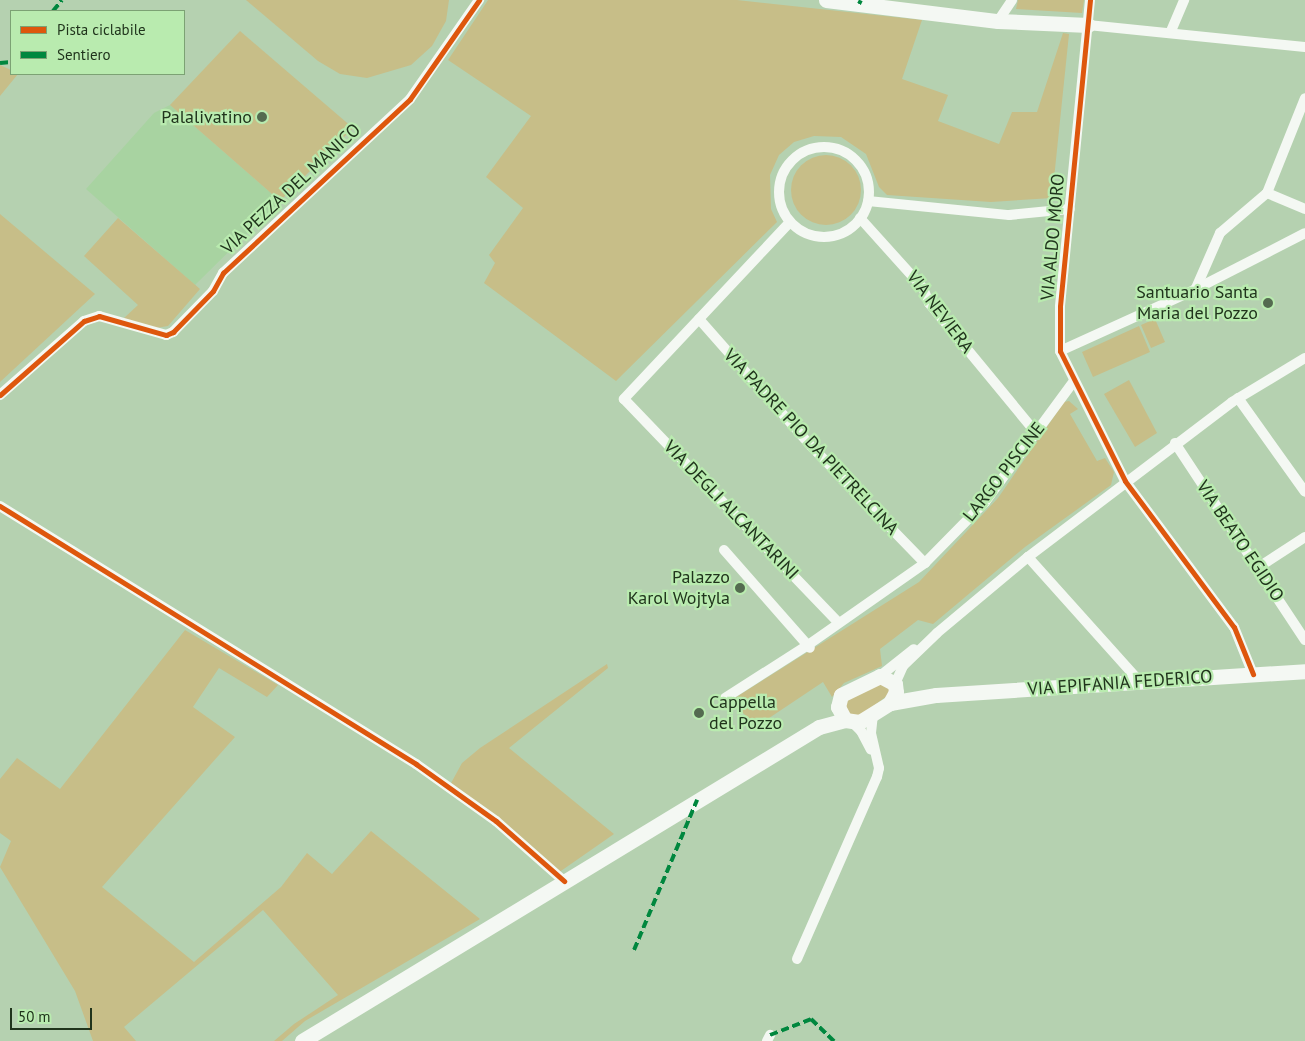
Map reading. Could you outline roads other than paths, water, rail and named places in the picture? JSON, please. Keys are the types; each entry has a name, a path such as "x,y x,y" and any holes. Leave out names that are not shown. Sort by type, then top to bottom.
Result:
{"main road":[{"path":"826,0 860,2 998,21 1088,25"},
{"name":"VIA EPIFANIA FEDERICO","path":"890,703 936,695 1305,671"},
{"path":"761,762 838,703 841,695 848,689 880,676"},
{"name":"VIA EPIFANIA FEDERICO","path":"880,676 911,692 936,695"},
{"path":"302,1041 819,727 873,714 890,703 896,685"},
{"path":"838,703 848,721"}],"street":[{"name":"VIA PEZZA DEL MANICO","path":"0,395 84,321 100,316 166,335 173,332 213,290 223,273 410,99 479,0"},
{"path":"998,21 1012,0"},
{"name":"VIA ALDO MORO","path":"1090,0 1060,307 1060,351 1073,382 1125,481 1234,627 1253,674"},
{"path":"1171,31 1184,0"},
{"path":"1088,25 1171,31 1305,47"},
{"path":"1196,288 1220,233 1267,193 1305,98"},
{"path":"827,147 842,150 854,159 864,171 868,186 868,201 860,218 851,228 826,237 800,231 790,222 782,209 778,194 780,179 787,165 798,155 812,148 827,147"},
{"path":"1267,193 1305,209"},
{"path":"868,201 1009,215 1070,209"},
{"name":"VIA NEVIERA","path":"860,218 923,288 928,303 1036,433"},
{"path":"699,319 790,222"},
{"path":"1060,351 1196,288 1305,234"},
{"name":"VIA DEGLI ALCANTARINI","path":"699,319 624,398 838,622"},
{"name":"VIA PADRE PIO DA PIETRELCINA","path":"699,319 812,447 925,563"},
{"path":"880,676 937,633 1028,557 1175,443 1238,398 1305,358"},
{"name":"LARGO PISCINE","path":"725,698 809,647 838,622 925,563 985,502 1073,382"},
{"path":"1238,398 1305,492"},
{"name":"VIA BEATO EGIDIO","path":"1175,443 1259,567 1305,640"},
{"path":"0,506 416,764 496,821 564,881"},
{"path":"1259,567 1305,537"},
{"path":"724,550 809,647"},
{"path":"1028,557 1141,683"},
{"path":"896,685 904,666 937,633"},
{"path":"797,959 877,777 879,768 874,754 871,733 873,714"},
{"path":"848,721 860,731 874,754"}],"place":[{"name":"Palalivatino","path":"262,117"},
{"name":"Santuario Santa Maria del Pozzo","path":"1268,303"},
{"name":"Palazzo Karol Wojtyla","path":"740,588"},
{"name":"Cappella del Pozzo","path":"699,713"}]}
